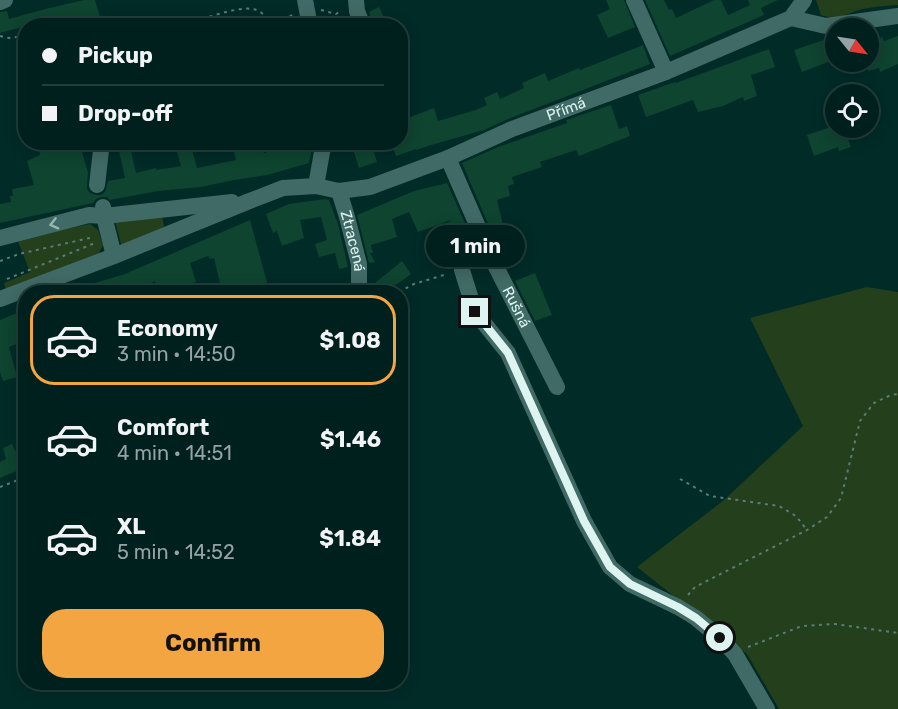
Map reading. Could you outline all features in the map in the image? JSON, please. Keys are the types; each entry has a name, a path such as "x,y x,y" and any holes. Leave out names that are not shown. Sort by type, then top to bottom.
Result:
{"street":[{"path":"0,2 5,0"},
{"path":"634,0 666,72"},
{"path":"804,0 791,18 826,26 898,16"},
{"path":"306,3 309,18"},
{"path":"349,5 357,10 360,18"},
{"name":"Přímá","path":"37,285 283,188 316,186 339,191 370,186 448,158 512,129 666,72 791,18"},
{"path":"97,185 101,150"},
{"path":"316,186 323,150"},
{"name":"Rušná","path":"448,158 491,257 557,387"},
{"name":"Ztracená","path":"339,191 359,264 360,285"},
{"path":"0,238 104,212 247,202"},
{"path":"104,212 114,256"},
{"path":"462,270 475,312 508,353 584,521 610,567 630,584 696,618 720,638 735,654 767,709"},
{"name":"Přímá","path":"0,299 18,292"}],"path":[{"path":"306,3 336,14 349,5"},
{"path":"207,18 245,8 254,9 267,18"},
{"path":"0,36 18,37"},
{"path":"0,261 19,254 93,237 109,237"},
{"path":"0,282 109,237"},
{"path":"408,287 462,270"},
{"path":"678,607 695,587 807,530 827,517 841,498 860,421 874,403 898,394"},
{"path":"680,479 710,496 779,506 796,516 807,530"},
{"path":"0,487 18,480"},
{"path":"735,654 751,645 802,626 835,624 898,633"}],"green space":[{"path":"816,0 898,0 898,5 872,7 828,17 821,15"},
{"path":"162,216 165,230 122,248 115,221"},
{"path":"90,224 98,230 103,245 99,253 6,290 4,283 30,272 17,239"},
{"path":"867,287 898,292 898,709 779,709 747,654 637,567 724,500 803,426 750,318"}],"building":[{"path":"84,0 95,0 100,18 18,18 18,28 0,33 0,12 7,11 9,19"},
{"path":"606,0 624,0 635,27 608,38 597,15 610,9"},
{"path":"645,0 664,0 676,18 714,0 721,0 728,15 750,5 748,0 778,0 761,8 764,15 670,56"},
{"path":"379,7 384,18 371,18 369,12"},
{"path":"898,36 898,64 880,72 879,38 882,37 884,41"},
{"path":"825,40 825,63 802,72 794,50"},
{"path":"643,45 650,64 484,130 396,156 394,150 408,150 408,118 434,108 438,121 476,110 487,105 484,98 497,92 500,99 524,88 522,83 545,73 548,81 579,68 580,70"},
{"path":"769,49 775,67 751,75 757,96 744,101 743,97 723,106 698,112 693,100 646,117 638,95"},
{"path":"611,105 619,129 627,126 630,136 579,156 576,150 540,162 542,167 512,177 514,184 508,186 510,196 497,200 504,229 492,233 462,163 498,147 567,123 566,120"},
{"path":"825,129 825,138 850,138 848,139 851,147 839,151 838,147 814,156 807,135"},
{"path":"39,150 81,150 88,172 87,189 90,193 101,195 105,192 108,181 125,178 119,150 131,150 136,173 156,168 156,170 181,166 176,150 192,150 197,168 236,160 234,150 263,150 264,153 273,150 310,150 311,153 309,163 267,175 110,200 107,197 101,197 93,203 0,223 0,204 11,202 12,189 34,185 27,161 40,155"},
{"path":"353,150 373,150 377,162 359,168"},
{"path":"447,183 473,241 441,252 434,235 451,220 418,232 409,212 392,219 397,237 371,245 373,253 370,253 375,262 369,263 357,215 414,191"},
{"path":"329,200 338,224 348,267 339,269 335,253 319,257 315,244 327,240 321,217 300,220 304,238 282,246 277,231 273,233 266,214 289,204"},
{"path":"250,220 268,285 220,285 214,258 210,259 208,256 190,263 196,282 183,285 156,285 155,281 147,285 88,285 125,274"},
{"path":"402,261 411,274 396,285 376,285 375,283"},
{"path":"535,273 552,315 535,321 515,281"},
{"path":"18,312 18,343 9,347 17,377 3,381 0,372 0,320"},
{"path":"12,444 15,451 18,450 18,470 0,478 0,462 6,459 3,448"}],"route":[{"path":"475,312 508,353 584,521 610,567 630,584 696,618 720,638"}]}
